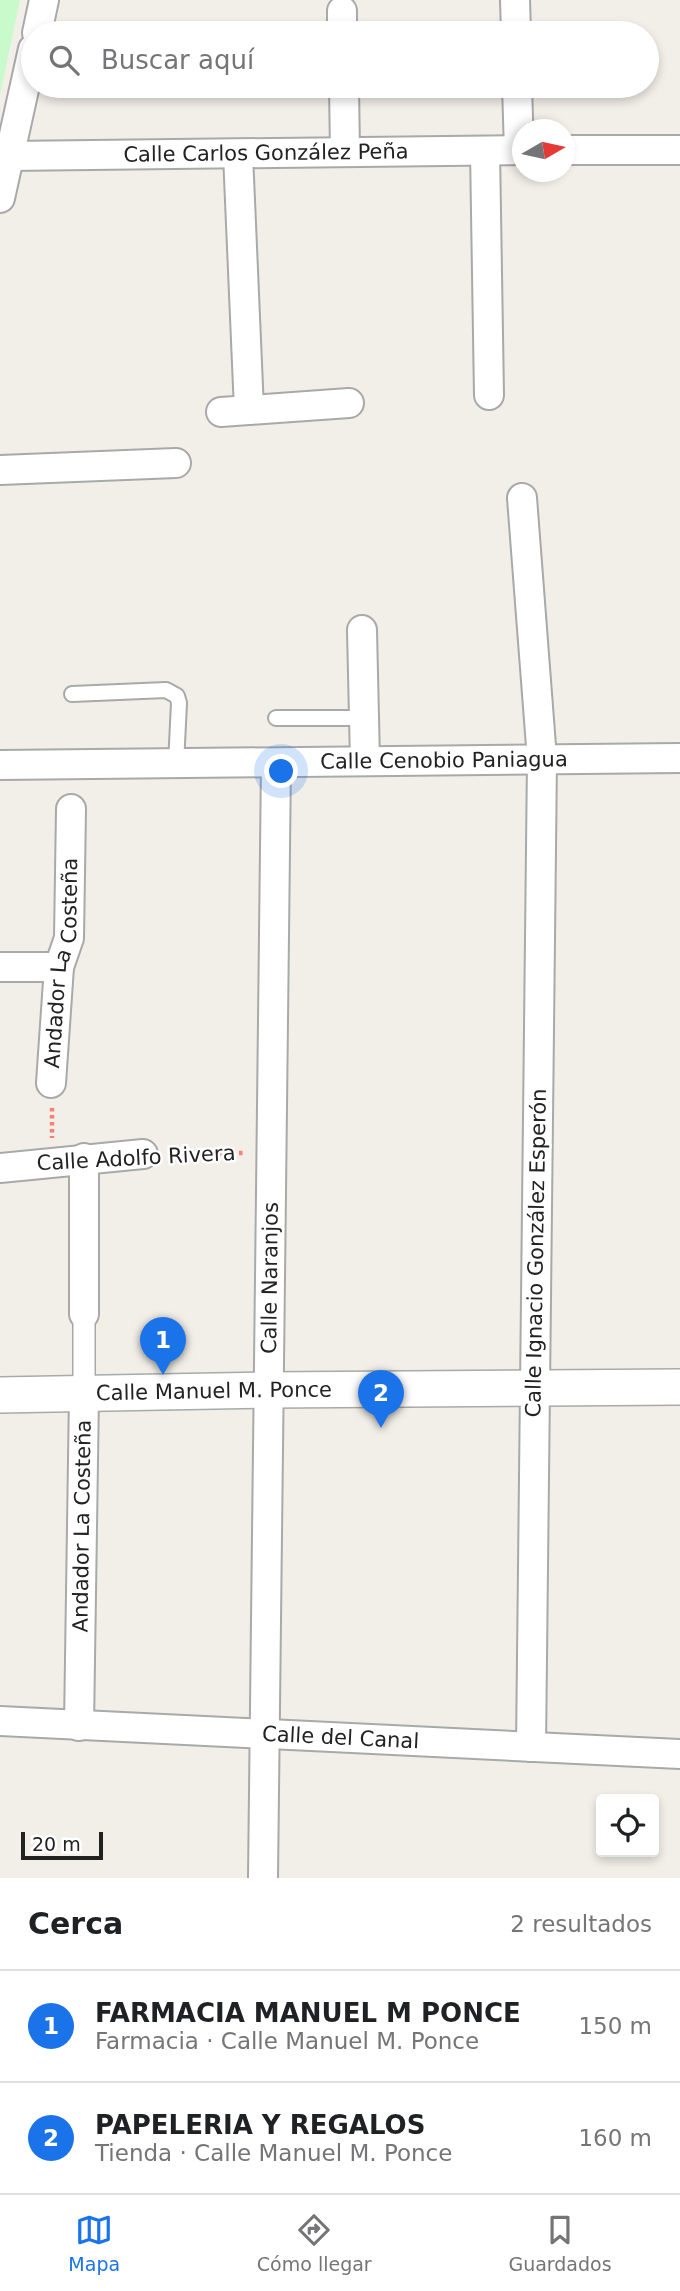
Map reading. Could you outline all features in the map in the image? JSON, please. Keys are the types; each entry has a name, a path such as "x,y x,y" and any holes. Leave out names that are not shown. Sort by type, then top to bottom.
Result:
{"street":[{"path":"40,21 44,0"},
{"path":"515,0 516,21"},
{"path":"0,198 22,98"},
{"path":"344,98 345,152"},
{"path":"518,98 519,119"},
{"name":"Calle Carlos González Peña","path":"9,156 512,150"},
{"path":"575,150 680,150"},
{"path":"485,151 489,395"},
{"path":"238,154 249,411"},
{"path":"220,412 349,403"},
{"path":"0,470 176,463"},
{"name":"Calle Ignacio González Esperón","path":"523,498 541,759 531,1747"},
{"path":"362,629 365,761"},
{"name":"Calle Cenobio Paniagua","path":"0,765 680,758"},
{"name":"Calle Naranjos","path":"263,1878 276,763"},
{"name":"Andador La Costeña","path":"51,1083 59,967 69,938 71,809"},
{"path":"0,967 59,967"},
{"name":"Calle Adolfo Rivera","path":"0,1168 144,1154"},
{"name":"Andador La Costeña","path":"79,1726 84,1158"},
{"name":"Calle Manuel M. Ponce","path":"0,1395 680,1387"},
{"name":"Calle del Canal","path":"0,1721 680,1754"}],"lane":[{"path":"72,694 166,690 172,692 179,703 176,764"},
{"path":"276,718 365,718"}],"path":[{"name":"Andador La Costeña","path":"51,1083 53,1161"},
{"name":"Calle Adolfo Rivera","path":"144,1154 272,1152"}],"green space":[{"path":"0,0 20,0 0,95"}],"place":[{"name":"FARMACIA MANUEL M PONCE","path":"163,1375"},
{"name":"PAPELERIA Y REGALOS","path":"381,1428"}]}
